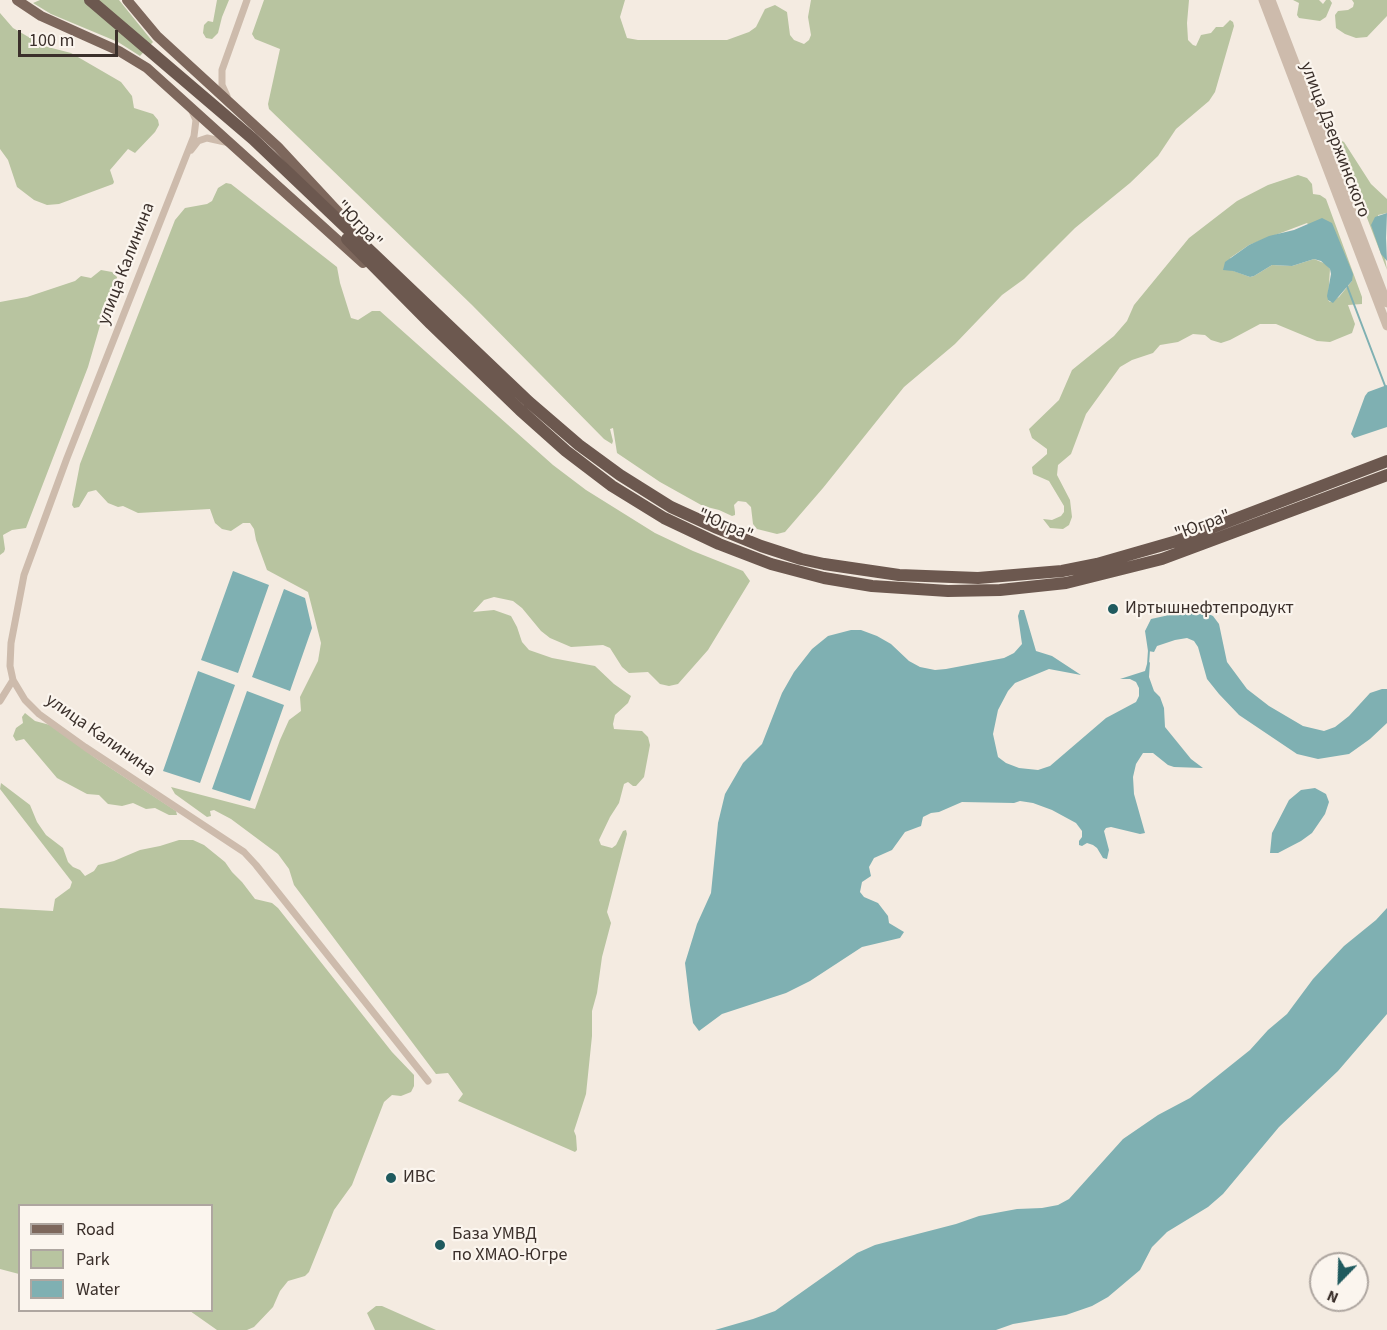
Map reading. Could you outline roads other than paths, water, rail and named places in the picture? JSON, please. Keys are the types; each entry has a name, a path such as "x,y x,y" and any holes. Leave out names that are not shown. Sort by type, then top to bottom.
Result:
{"highway":[{"name":"\"Югра\"","path":"90,0 253,139 544,432 590,470 635,501 688,530 747,555 796,572 850,583 965,591 1030,588 1066,583 1162,560 1387,475"},
{"name":"\"Югра\"","path":"435,321 549,420 620,475 693,518 782,554 873,572 978,578 1062,571 1097,564 1170,544 1387,461"}],"main road":[{"path":"17,0 41,16 137,61 186,101 435,321"},
{"path":"127,0 157,36 284,152 435,321"}],"street":[{"path":"236,107 223,89 222,70 247,0"},
{"name":"улица Дзержинского","path":"1263,0 1387,326"},
{"name":"улица Дзержинского","path":"1271,0 1387,303"},
{"name":"улица Калинина","path":"186,101 194,114 196,126 67,458 18,597 10,657 13,680 21,695 39,714 244,852 428,1081"},
{"path":"184,160 198,141 207,138 224,141 240,150"},
{"path":"1170,544 1214,522 1387,455"},
{"path":"0,700 13,680"}],"water":[{"path":"1387,213 1387,261 1381,254 1371,225 1375,217"},
{"path":"1322,218 1332,223 1353,274 1352,281 1333,303 1328,300 1327,296 1330,269 1321,261 1314,259 1292,266 1272,265 1250,277 1223,270 1225,262 1249,245"},
{"path":"1387,385 1387,427 1354,438 1351,434 1365,396 1368,392"},
{"path":"233,571 269,585 238,673 201,660"},
{"path":"284,589 305,598 312,628 290,691 252,677"},
{"path":"1020,610 1024,610 1036,651 1052,656 1081,675 1049,669 1015,683 998,710 993,734 998,757 1019,768 1038,770 1050,766 1106,718 1136,702 1139,688 1136,682 1130,679 1120,679 1145,671 1150,662 1149,677 1164,708 1165,727 1191,759 1203,768 1174,767 1153,753 1143,753 1136,764 1133,777 1134,794 1145,833 1106,828 1104,831 1109,850 1107,859 1103,858 1093,845 1087,843 1079,845 1082,831 1076,823 1033,803 1020,801 1014,803 962,802 923,817 921,826 905,832 892,850 874,858 869,867 871,876 862,882 860,892 864,897 878,903 888,916 889,923 904,932 900,938 862,947 810,981 786,993 722,1014 699,1031 693,1023 685,963 697,924 711,893 718,823 725,794 743,763 762,744 782,693 794,672 812,649 828,636 851,630 861,630 877,636 891,644 909,661 920,667 935,670 1004,658 1014,653 1022,644 1018,616"},
{"path":"1192,610 1213,616 1219,624 1227,662 1247,689 1269,706 1303,726 1324,731 1335,727 1349,716 1370,693 1382,689 1387,689 1387,723 1349,754 1318,759 1297,754 1239,715 1219,694 1207,679 1198,647 1194,641 1187,638 1175,640 1157,646 1154,652 1148,651 1145,631 1151,619"},
{"path":"198,671 235,685 200,783 163,771"},
{"path":"247,691 284,705 250,801 212,789"},
{"path":"1315,788 1326,794 1329,802 1325,814 1312,833 1278,853 1270,853 1272,833 1289,800 1301,790"},
{"path":"1387,908 1387,1014 1338,1071 1279,1127 1223,1194 1208,1207 1167,1232 1152,1247 1140,1270 1108,1297 1092,1306 1066,1315 1013,1324 996,1330 715,1330 775,1311 857,1253 875,1245 979,1216 1058,1205 1069,1199 1123,1139 1158,1115 1190,1098 1250,1050 1287,1014 1313,979 1344,946"}],"waterway":[{"path":"1347,286 1387,391"},
{"path":"1148,665 1149,650"}],"place":[{"name":"Иртышнефтепродукт","path":"1113,609"},
{"name":"ИВС","path":"391,1178"},
{"name":"База УМВД по ХМАО-Югре","path":"440,1245"}]}
